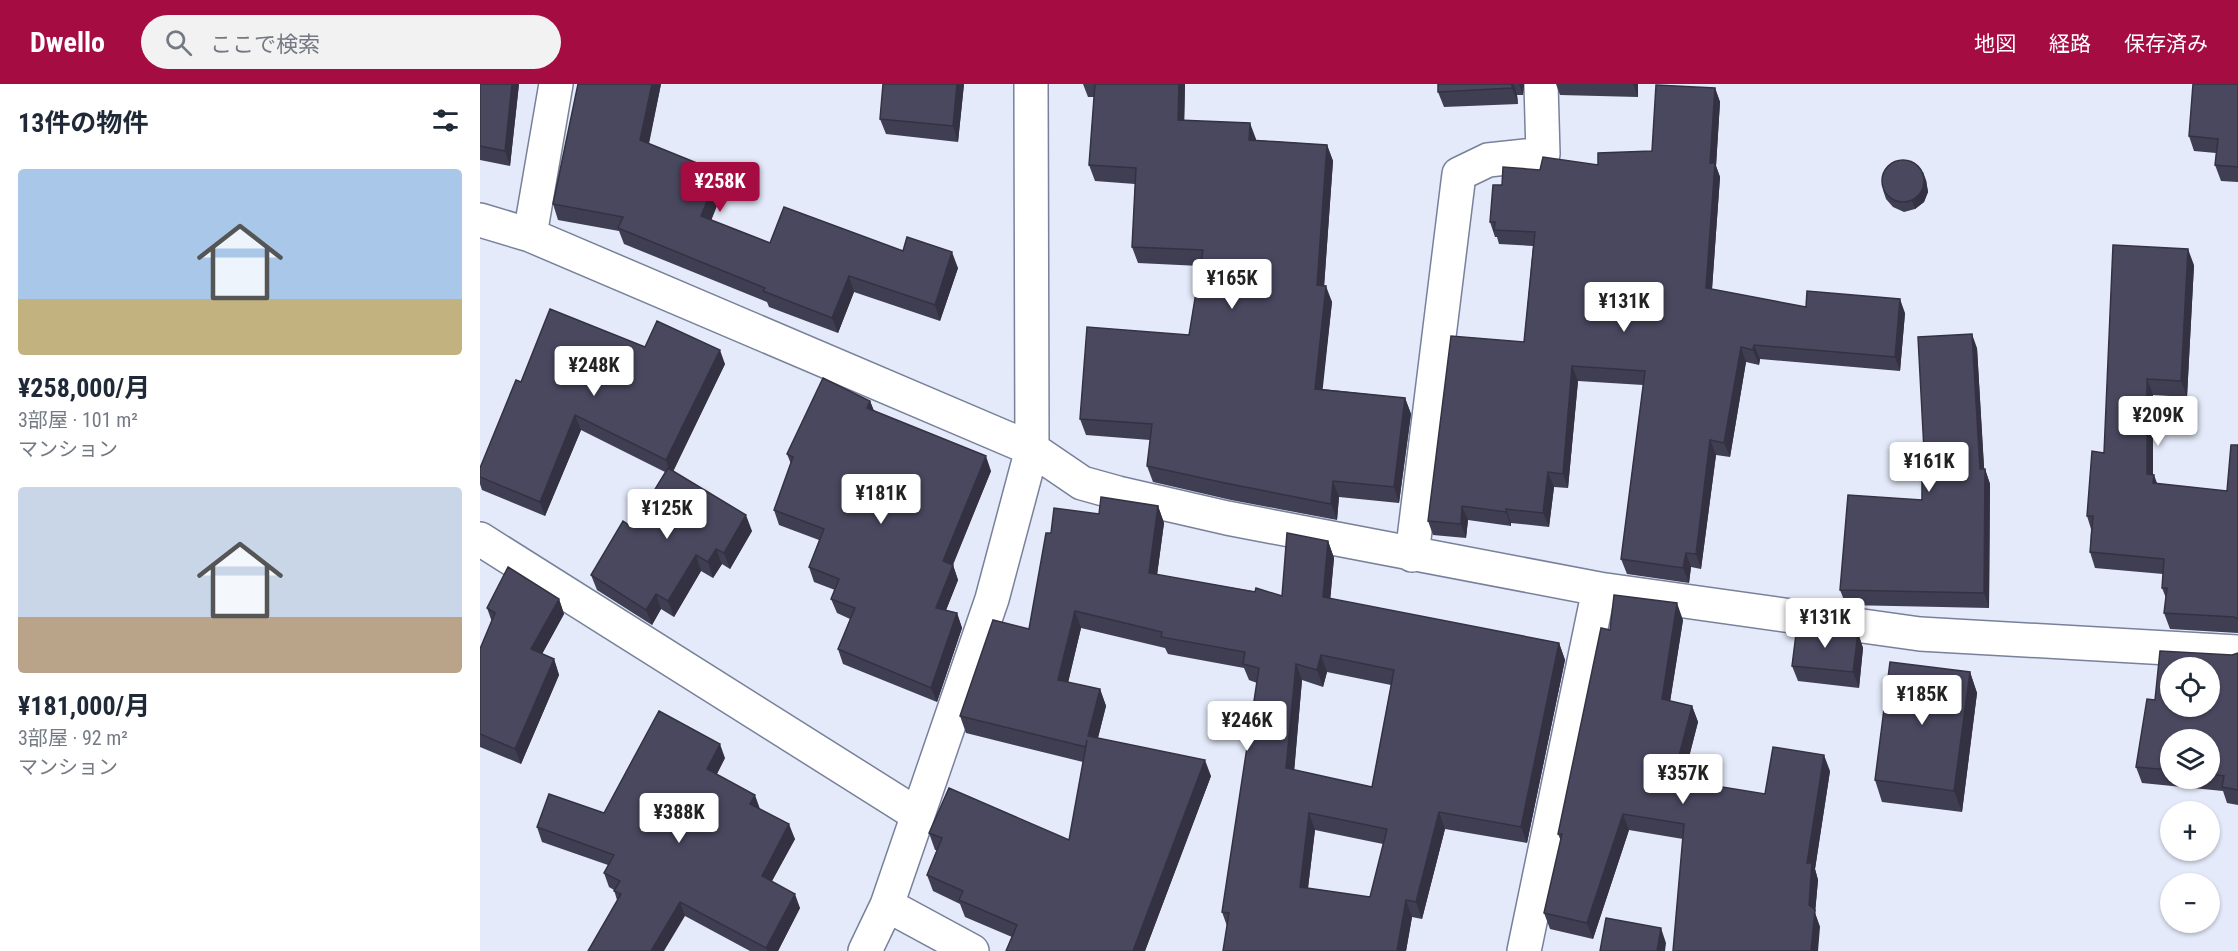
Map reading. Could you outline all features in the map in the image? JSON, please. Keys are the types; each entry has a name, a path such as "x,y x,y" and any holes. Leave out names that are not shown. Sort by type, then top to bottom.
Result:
{"street":[{"path":"530,236 556,84"},
{"path":"866,951 887,905 992,599 1032,449 1031,84"},
{"path":"1412,555 1459,174 1488,160 1543,154 1541,84"},
{"path":"480,220 530,236 1032,449 1082,483 1118,493 1227,518 1412,555 1599,589 1920,634 2238,652"},
{"path":"480,539 918,815"},
{"path":"1524,951 1599,589"},
{"path":"887,905 972,951"}],"building":[{"path":"480,84 512,84 505,151 480,146"},
{"path":"578,84 652,84 640,140 719,172 701,216 770,243 784,207 903,251 907,237 952,252 935,305 849,276 832,318 763,291 765,288 618,228 623,217 553,204"},
{"path":"883,84 957,84 953,126 880,119"},
{"path":"1095,84 1179,84 1178,120 1250,123 1249,140 1327,145 1317,285 1326,286 1315,389 1405,398 1394,487 1333,481 1331,504 1225,483 1147,466 1152,424 1080,419 1087,327 1189,335 1203,250 1132,247 1136,168 1089,165"},
{"path":"1438,84 1512,84 1512,88 1438,92"},
{"path":"2193,84 2238,84 2238,167 2215,165 2218,139 2189,136"},
{"path":"1656,85 1715,88 1710,163 1715,163 1706,288 1806,307 1807,291 1900,299 1895,357 1754,345 1753,350 1741,347 1724,443 1710,440 1696,554 1686,553 1683,568 1621,559 1645,371 1572,366 1563,474 1548,472 1543,513 1506,509 1506,512 1462,506 1461,524 1428,521 1451,336 1524,342 1535,232 1494,230 1495,222 1490,222 1493,185 1502,185 1503,167 1540,170 1543,157 1598,165 1598,153 1652,151"},
{"path":"1903,160 1911,161 1918,166 1923,173 1923,189 1918,196 1911,201 1903,202 1895,201 1888,196 1883,189 1882,181 1883,173 1888,166 1895,161"},
{"path":"2113,245 2188,249 2181,381 2147,379 2147,474 2154,475 2153,483 2227,491 2231,445 2238,445 2238,619 2164,613 2167,588 2162,588 2164,559 2090,552 2093,516 2087,516 2092,451 2104,453"},
{"path":"550,309 645,347 657,321 720,350 666,460 575,415 540,502 480,477 480,468 516,380 521,382"},
{"path":"1972,334 1980,469 1985,469 1984,593 1840,590 1848,495 1922,500 1922,469 1925,469 1918,337"},
{"path":"823,378 870,401 867,408 986,456 943,561 953,565 936,608 957,613 931,688 838,649 855,608 831,599 839,579 809,567 824,529 774,510 793,457 787,454"},
{"path":"668,468 746,515 724,553 716,549 708,562 696,555 668,601 656,594 646,610 591,575 623,521 632,527"},
{"path":"1101,497 1158,506 1149,573 1255,592 1256,588 1282,596 1287,533 1328,541 1323,597 1559,643 1521,827 1439,812 1416,902 1406,900 1397,951 1223,951 1229,913 1222,912 1259,668 1243,664 1245,652 1161,637 1162,632 1075,611 1058,680 1100,689 1088,736 1205,760 1133,951 1006,951 1017,925 959,900 963,891 927,875 942,838 929,833 949,788 1069,840 1086,747 960,716 993,620 1029,629 1046,533 1051,533 1054,508 1099,514","holes":["1321,655 1394,670 1372,787 1286,768 1296,664 1317,670","1309,813 1387,829 1370,897 1300,887"]},
{"path":"508,567 559,599 531,649 554,659 515,749 480,734 480,649 495,613 487,608"},
{"path":"1614,595 1677,603 1662,699 1692,706 1673,779 1765,794 1773,747 1824,755 1807,863 1812,863 1809,905 1815,910 1811,951 1673,951 1684,824 1623,814 1587,923 1544,913 1562,834 1558,834 1601,628 1610,630"},
{"path":"1797,626 1858,633 1853,672 1792,666"},
{"path":"2160,651 2232,655 2238,653 2238,790 2222,787 2224,776 2220,775 2220,729 2160,729 2160,769 2136,767 2147,699 2155,700"},
{"path":"1890,662 1970,672 1954,791 1875,780"},
{"path":"659,711 720,744 707,769 755,795 750,804 789,824 762,876 795,894 766,948 680,902 651,951 588,951 621,894 614,891 620,881 604,873 614,855 537,827 549,794 604,813"},
{"path":"1606,918 1661,928 1657,951 1600,951"}]}
